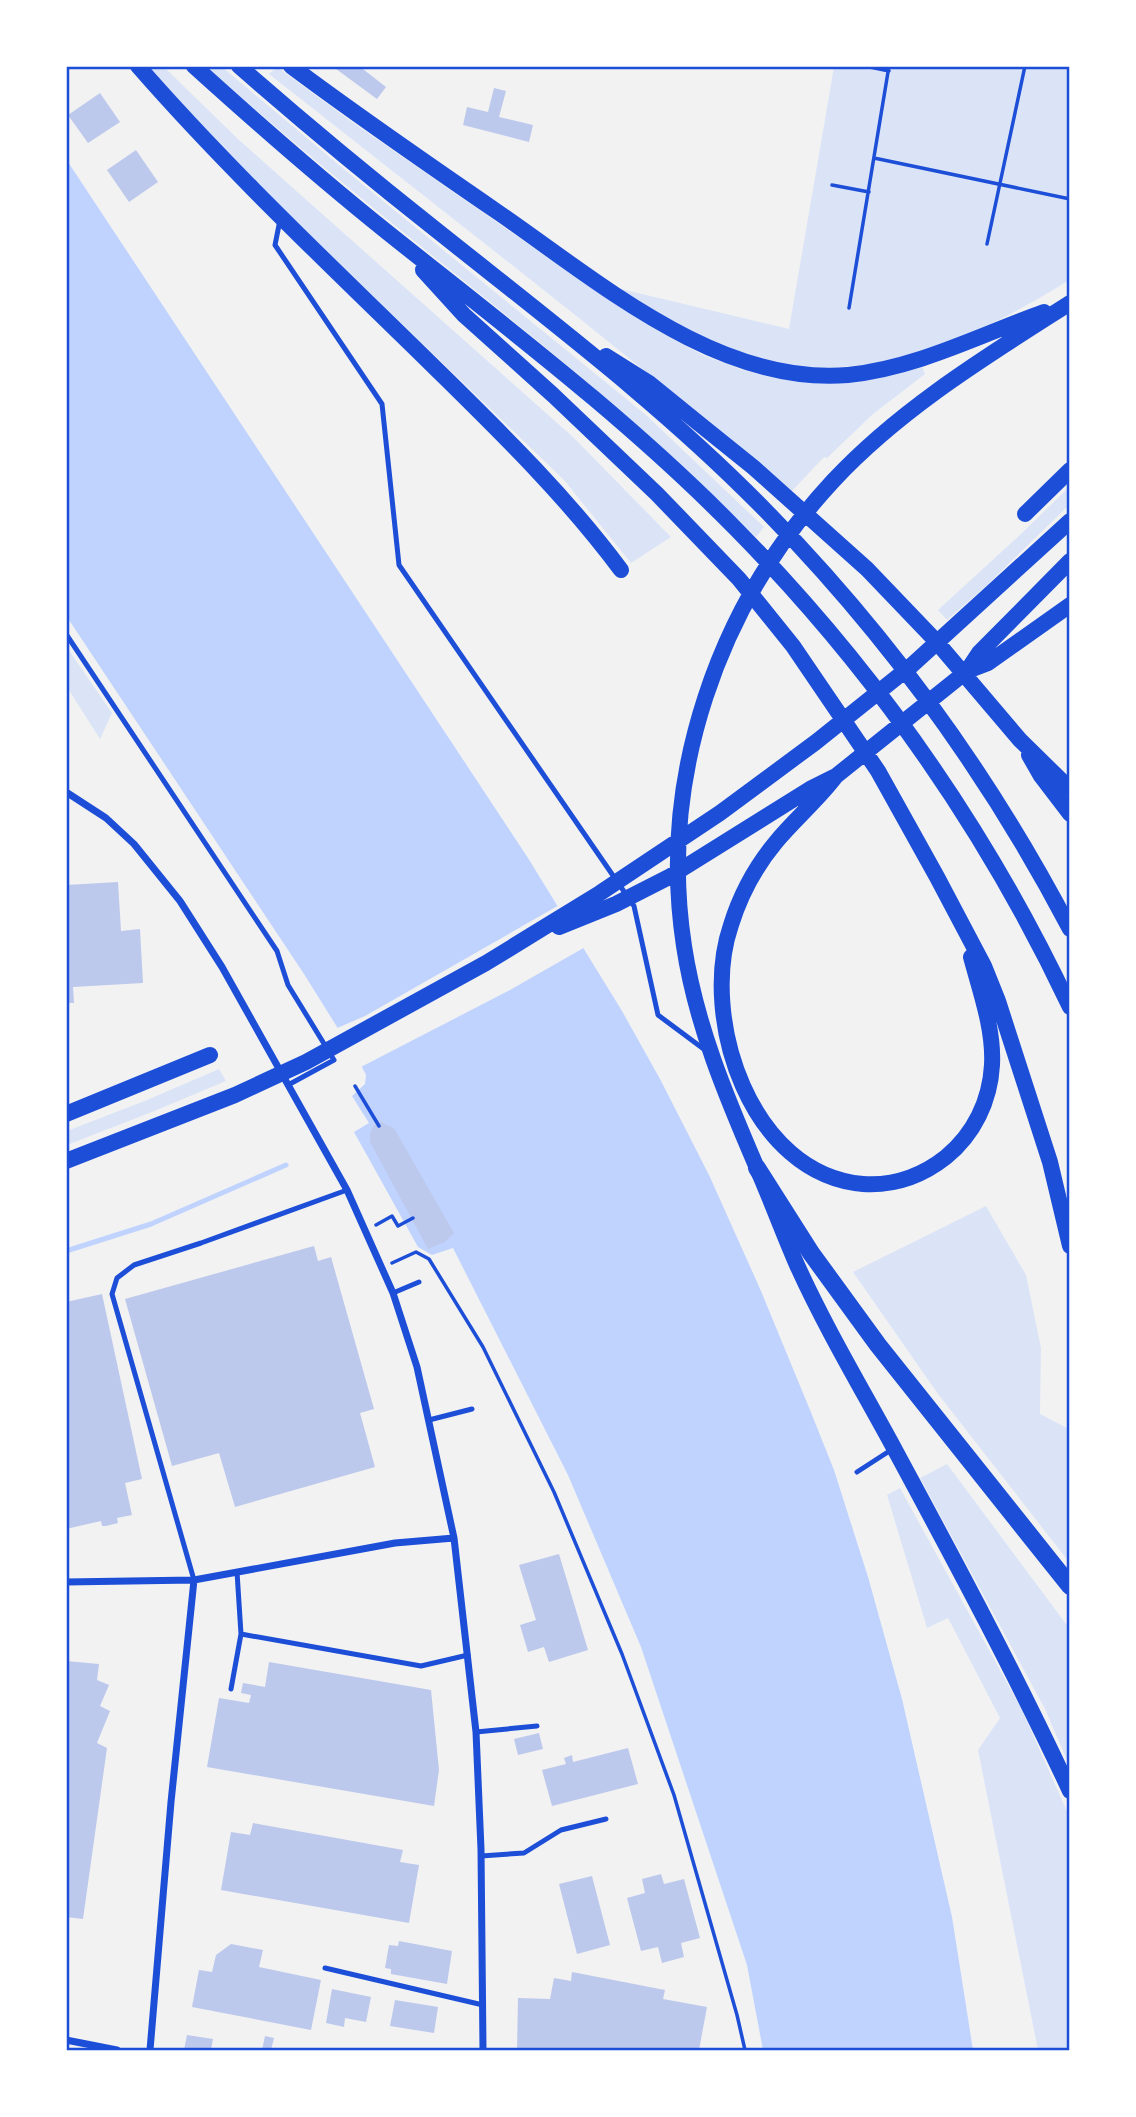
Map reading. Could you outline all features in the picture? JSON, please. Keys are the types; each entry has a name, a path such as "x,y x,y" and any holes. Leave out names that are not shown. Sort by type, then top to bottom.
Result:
{"highway":[{"path":"138,66 281,217 533,465 621,570"},
{"path":"194,66 304,163 630,430 734,527 791,587 900,720 946,785 988,851 1069,1006"},
{"path":"239,66 363,171 554,323 639,395 737,483 810,557 903,668 973,764 1024,846 1069,929"},
{"path":"290,66 365,121 657,320 698,344 758,366 816,374 846,375 875,371 932,356 1069,303"},
{"path":"388,233 464,314 657,494 739,579 793,646 884,779 984,966 1015,1048 1050,1162 1069,1246"},
{"path":"1069,303 952,381 878,440 833,482 777,550 734,622 711,680 697,723 687,774 678,847 679,905 684,949 695,1003 728,1102 798,1266 827,1325 1026,1697 1069,1791"},
{"path":"554,323 649,383 753,467 828,533 905,606 1020,740 1069,789"},
{"path":"1025,514 1069,470"},
{"path":"66,1161 235,1095 306,1062 521,942 611,885 771,777 901,674 955,628 1069,520"},
{"path":"984,658 1069,561"},
{"path":"521,942 616,904 658,882 810,789 836,776 984,658 1069,605"},
{"path":"1020,740 1041,776 1069,814"},
{"path":"836,776 775,844 745,891 730,927 724,957 722,995 726,1031 735,1068 751,1104 770,1131 790,1151 820,1172 847,1182 878,1185 898,1182 936,1165 953,1151 965,1139 982,1111 991,1076 990,1039 963,927"},
{"path":"66,1114 209,1055"},
{"path":"757,1168 811,1253 878,1345 1069,1586"}],"street":[{"path":"66,792 106,818 134,844 180,901 222,967 347,1190 393,1293 416,1367 454,1538 468,1655 477,1732 483,2050"},
{"path":"66,1582 194,1580 395,1543 454,1538"},
{"path":"150,2050 171,1802 194,1580"},
{"path":"66,2040 117,2050"}],"lane":[{"path":"281,217 275,245 382,404 399,565 634,906 658,1015 710,1054"},
{"path":"66,634 277,951 288,985 334,1060 288,1085"},
{"path":"194,1580 112,1294 117,1278 134,1265 347,1190"},
{"path":"393,1293 419,1282"},
{"path":"429,1420 472,1409"},
{"path":"858,1472 894,1448"},
{"path":"231,1689 241,1634 237,1572"},
{"path":"241,1634 421,1666 468,1655"},
{"path":"477,1732 537,1726"},
{"path":"481,1856 524,1853 566,1829 607,1819"},
{"path":"325,1968 483,2005"}],"path":[{"path":"849,308 889,69 865,66"},
{"path":"987,244 1025,66"},
{"path":"874,158 1069,199"},
{"path":"832,185 869,192"},
{"path":"355,1086 379,1126"},
{"path":"366,1231 392,1216 398,1226 413,1218"},
{"path":"383,1268 416,1252 429,1259 483,1348 554,1492 622,1654 674,1795 745,2050"}],"shaded area":[{"path":"148,67 164,67 239,140 573,437 671,537 631,563 564,480 251,178"},
{"path":"207,67 222,67 646,415 764,527 756,537 603,395 345,185"},
{"path":"277,67 592,288 665,335 705,356 746,371 805,382 864,380 922,367 925,374 873,414 827,458 824,457 791,492 597,333 269,74"},
{"path":"834,67 1069,67 1069,280 1035,301 960,338 880,362 839,367 798,367 751,357 684,329 621,289 789,329"},
{"path":"1069,487 1069,505 947,620 938,610"},
{"path":"66,646 112,713 100,739 67,687"},
{"path":"219,1069 226,1081 67,1145 67,1131"},
{"path":"986,1206 1026,1275 1041,1348 1040,1414 1069,1429 1069,1562 938,1394 853,1272"},
{"path":"947,1464 1069,1628 1069,1765 1045,1709 920,1478"},
{"path":"900,1488 1022,1710 1069,1816 1069,2050 1038,2050 978,1750 1000,1718 948,1618 927,1628 887,1495"}],"water":[{"path":"66,159 528,858 622,1011 709,1175 761,1291 834,1470 868,1577 902,1699 952,1917 973,2050 763,2050 747,1965 641,1647 568,1475 453,1248 432,1255 418,1247 354,1132 369,1123 352,1096 365,1084 366,1075 362,1067 304,974 67,617"}],"pier":[{"path":"561,904 587,946 510,990 359,1068 335,1029 365,1016"}],"building":[{"path":"332,66 359,66 386,87 377,99"},
{"path":"494,88 506,91 499,117 533,125 529,142 463,125 467,107 488,112"},
{"path":"100,93 120,122 88,143 68,115"},
{"path":"136,150 158,182 129,202 107,170"},
{"path":"118,882 121,931 140,929 143,983 73,987 74,1003 66,1003 66,885"},
{"path":"381,1122 394,1128 454,1233 445,1242 428,1249 370,1142 374,1125"},
{"path":"314,1246 318,1261 331,1257 374,1409 360,1413 375,1467 235,1507 219,1453 172,1466 125,1299"},
{"path":"102,1294 142,1479 125,1483 132,1515 117,1518 118,1523 106,1526 102,1526 101,1521 66,1529 66,1302"},
{"path":"559,1554 588,1650 549,1662 544,1647 528,1652 520,1625 536,1620 519,1565"},
{"path":"66,1661 99,1664 97,1680 109,1685 100,1706 110,1711 97,1743 107,1748 83,1919 66,1917"},
{"path":"269,1662 431,1690 439,1770 434,1806 207,1767 219,1698 249,1703 251,1695 241,1693 243,1683 265,1687"},
{"path":"539,1733 543,1749 518,1755 514,1739"},
{"path":"628,1748 638,1784 552,1806 542,1770 566,1764 564,1758 572,1755 573,1762"},
{"path":"253,1823 403,1850 400,1862 419,1865 409,1923 221,1890 231,1832 250,1835"},
{"path":"661,1874 664,1884 684,1879 700,1938 681,1943 684,1957 662,1963 658,1947 641,1951 627,1898 645,1893 642,1879"},
{"path":"592,1876 610,1945 577,1954 559,1884"},
{"path":"399,1941 452,1951 447,1984 391,1974 391,1969 385,1968 389,1945 398,1946"},
{"path":"231,1944 263,1950 259,1967 321,1980 311,2030 192,2007 199,1970 212,1972 216,1955"},
{"path":"572,1972 665,1990 663,1999 707,2007 699,2050 517,2050 518,1998 550,1999 554,1978 571,1981"},
{"path":"332,1989 371,1997 366,2022 345,2018 344,2027 326,2023"},
{"path":"395,2000 438,2007 434,2033 390,2026"},
{"path":"187,2035 213,2039 211,2050 184,2050"},
{"path":"265,2036 274,2038 271,2050 262,2050"}],"waterway":[{"path":"66,1251 151,1224 286,1165"}]}
